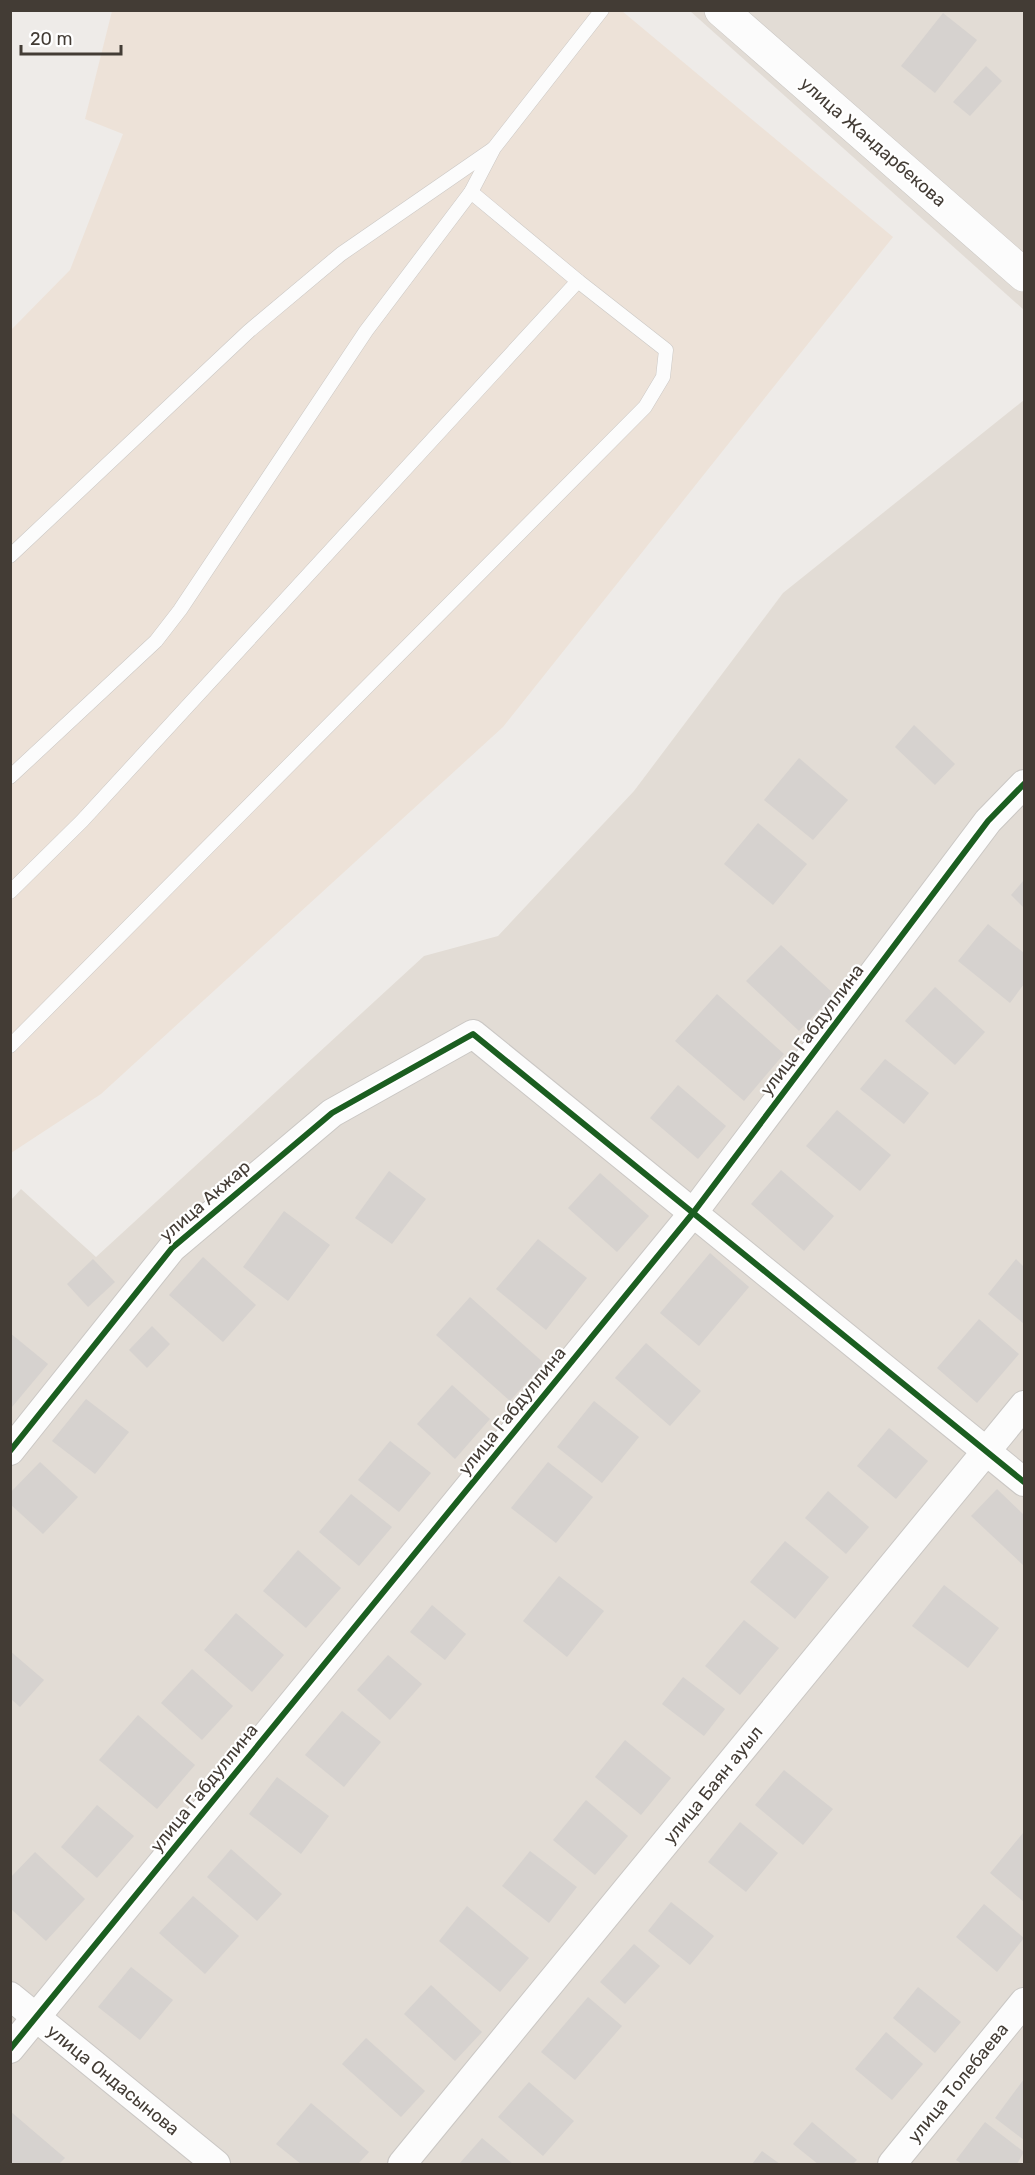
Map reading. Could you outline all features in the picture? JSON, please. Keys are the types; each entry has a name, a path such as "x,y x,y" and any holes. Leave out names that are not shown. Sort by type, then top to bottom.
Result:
{"street":[{"name":"улица Жандарбекова","path":"721,10 1024,275"},
{"name":"улица Габдуллина","path":"10,2049 693,1213 988,821 1024,784"},
{"name":"улица Акжар","path":"10,1451 172,1248 332,1113 474,1034 693,1213"},
{"path":"693,1213 1024,1482"},
{"name":"улица Баян ауыл","path":"402,2164 1024,1405"},
{"name":"улица Ондасынова","path":"10,1996 216,2164"},
{"name":"улица Толебаева","path":"892,2164 1024,2002"}],"lane":[{"path":"10,777 156,641 180,610 366,331 471,192 495,148 602,10"},
{"path":"10,556 268,315 341,254 495,148"},
{"path":"10,1046 645,408 663,376 666,350 471,192"},
{"path":"10,892 90,812 578,281"}],"shaded area":[{"path":"112,11 622,11 893,237 503,727 101,1094 11,1153 11,330 70,270 123,134 85,119"},
{"path":"690,11 1024,11 1024,310"},
{"path":"1024,400 1024,2164 11,2164 11,1200 21,1189 96,1257 424,956 498,936 634,791 783,593"}],"building":[{"path":"943,13 977,40 935,93 901,66"},
{"path":"986,66 1002,81 970,116 953,102"},
{"path":"914,725 955,764 935,785 895,747"},
{"path":"799,758 848,800 813,840 764,800"},
{"path":"758,823 807,864 773,905 724,864"},
{"path":"1024,880 1024,908 1011,895"},
{"path":"988,924 1024,953 1024,984 1010,1003 958,961"},
{"path":"781,945 834,994 799,1031 746,981"},
{"path":"935,987 985,1032 955,1065 905,1021"},
{"path":"717,994 784,1054 744,1101 675,1041"},
{"path":"885,1059 929,1093 904,1124 860,1089"},
{"path":"678,1085 726,1126 698,1159 650,1118"},
{"path":"837,1110 891,1155 860,1191 806,1146"},
{"path":"781,1170 834,1216 804,1251 751,1204"},
{"path":"389,1171 426,1199 392,1244 355,1218"},
{"path":"600,1173 649,1216 617,1252 568,1208"},
{"path":"284,1211 330,1245 288,1301 243,1267"},
{"path":"538,1239 587,1278 546,1330 496,1289"},
{"path":"710,1253 749,1287 699,1346 660,1313"},
{"path":"203,1257 256,1305 223,1342 169,1295"},
{"path":"93,1259 115,1282 88,1307 67,1284"},
{"path":"1016,1259 1024,1267 1024,1324 988,1294"},
{"path":"470,1297 544,1363 510,1401 436,1335"},
{"path":"979,1319 1019,1354 977,1403 937,1368"},
{"path":"152,1326 170,1344 147,1368 129,1350"},
{"path":"10,1333 48,1364 12,1407 10,1406"},
{"path":"646,1343 701,1391 670,1426 615,1378"},
{"path":"452,1385 490,1419 455,1459 417,1424"},
{"path":"86,1399 129,1432 95,1474 52,1441"},
{"path":"594,1401 639,1437 602,1483 557,1447"},
{"path":"889,1428 928,1461 896,1499 857,1466"},
{"path":"390,1441 431,1473 399,1512 358,1480"},
{"path":"40,1462 78,1497 43,1534 10,1504 10,1493"},
{"path":"548,1462 593,1497 556,1543 511,1508"},
{"path":"997,1489 1024,1515 1024,1566 971,1516"},
{"path":"828,1491 869,1527 846,1554 805,1518"},
{"path":"351,1494 392,1527 359,1566 319,1532"},
{"path":"785,1541 829,1577 795,1619 750,1582"},
{"path":"298,1550 341,1588 306,1628 263,1591"},
{"path":"559,1576 604,1611 567,1657 523,1621"},
{"path":"944,1585 999,1628 968,1668 912,1626"},
{"path":"432,1605 466,1634 445,1660 410,1632"},
{"path":"236,1613 284,1655 252,1692 204,1650"},
{"path":"744,1620 779,1648 740,1695 705,1666"},
{"path":"10,1651 44,1680 20,1707 10,1698"},
{"path":"388,1655 422,1684 390,1720 357,1690"},
{"path":"192,1669 233,1706 202,1740 161,1703"},
{"path":"683,1677 725,1709 704,1736 662,1704"},
{"path":"342,1711 381,1742 344,1787 305,1755"},
{"path":"138,1715 195,1765 157,1809 99,1760"},
{"path":"625,1740 671,1778 641,1815 595,1777"},
{"path":"784,1770 833,1809 803,1845 755,1805"},
{"path":"277,1777 329,1816 301,1854 249,1814"},
{"path":"586,1800 628,1836 595,1875 553,1840"},
{"path":"97,1805 134,1836 97,1878 61,1847"},
{"path":"740,1822 778,1853 746,1892 708,1862"},
{"path":"1024,1834 1024,1902 990,1873"},
{"path":"231,1849 282,1894 257,1921 207,1877"},
{"path":"530,1851 577,1887 549,1923 502,1886"},
{"path":"35,1852 85,1899 46,1941 10,1908 10,1878"},
{"path":"193,1896 239,1936 205,1974 159,1933"},
{"path":"671,1902 714,1936 690,1965 648,1931"},
{"path":"984,1904 1024,1938 997,1972 956,1937"},
{"path":"467,1906 529,1958 500,1992 439,1941"},
{"path":"634,1944 660,1966 625,2004 600,1982"},
{"path":"131,1967 173,2000 140,2040 98,2007"},
{"path":"431,1985 482,2032 455,2061 404,2014"},
{"path":"918,1987 961,2022 935,2053 893,2018"},
{"path":"588,1997 622,2026 575,2080 541,2052"},
{"path":"886,2032 923,2064 892,2100 855,2069"},
{"path":"366,2038 425,2091 401,2117 342,2064"},
{"path":"1024,2079 1024,2140 995,2118"},
{"path":"529,2082 574,2121 543,2156 498,2117"},
{"path":"311,2103 369,2152 358,2164 301,2164 276,2144"},
{"path":"10,2111 65,2158 59,2164 10,2164"},
{"path":"812,2122 857,2160 853,2164 818,2164 793,2144"},
{"path":"985,2122 1024,2152 1017,2164 962,2164 956,2160"},
{"path":"482,2138 513,2164 459,2164"},
{"path":"762,2151 780,2164 752,2164"}],"cycle path":[{"path":"10,2049 693,1213 988,821 1024,784"},
{"path":"10,1451 172,1248 332,1113 473,1034 1024,1482"}]}
